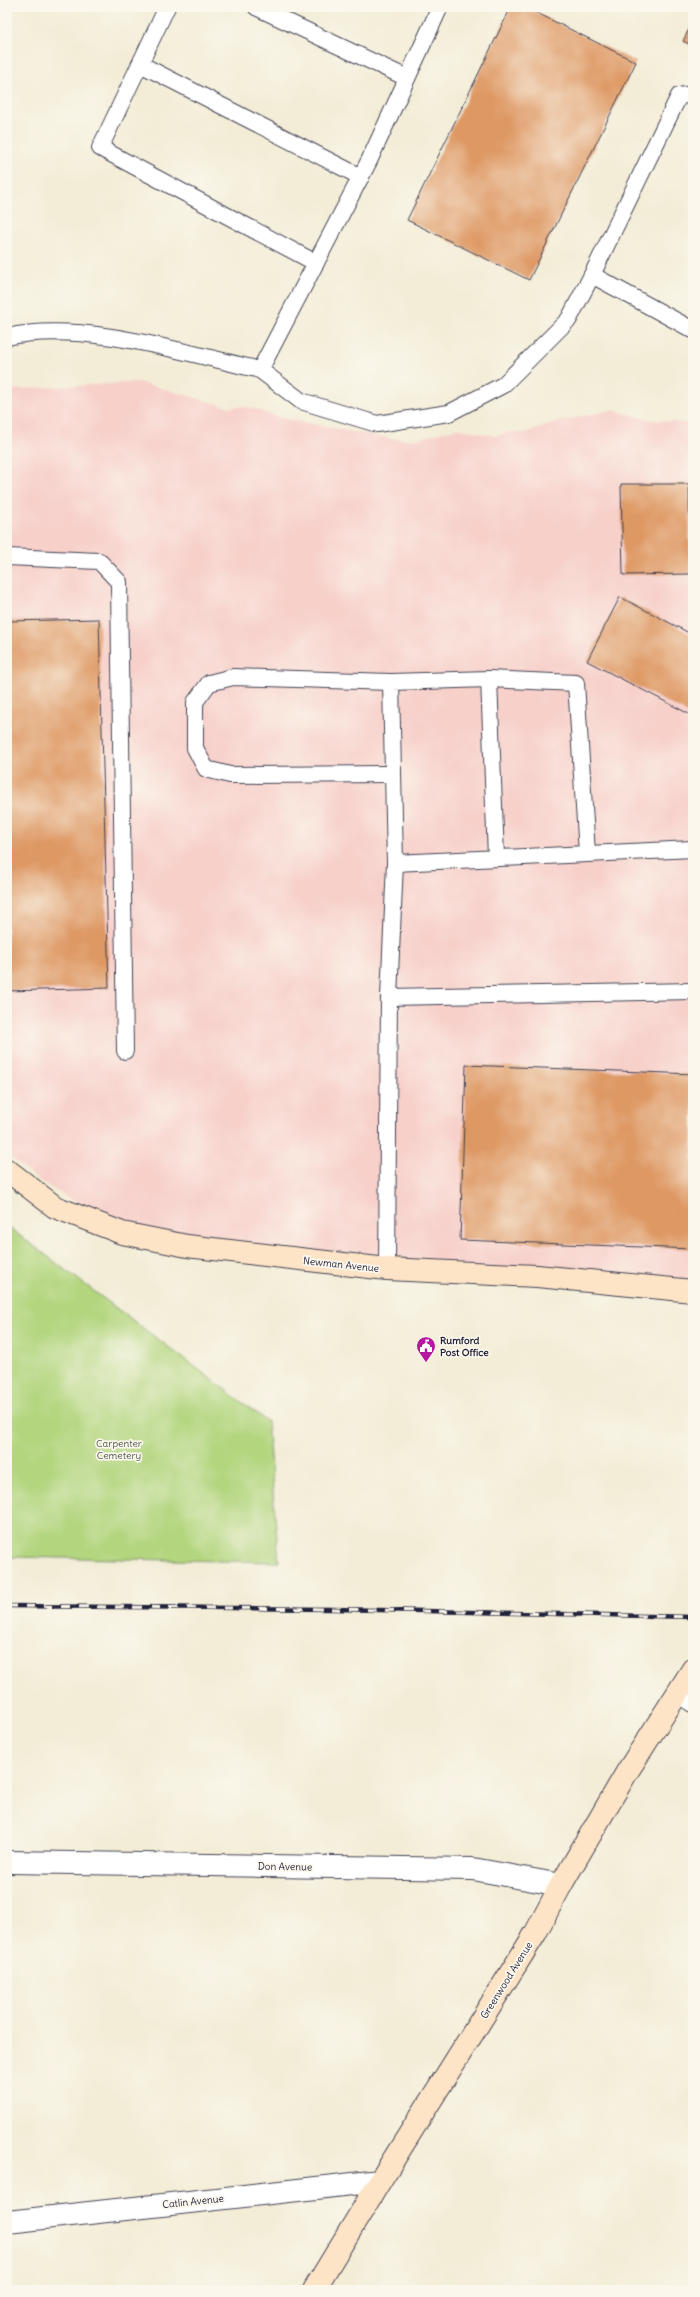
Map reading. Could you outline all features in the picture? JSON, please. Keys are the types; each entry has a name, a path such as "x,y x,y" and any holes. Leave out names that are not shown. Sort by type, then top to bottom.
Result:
{"street":[{"name":"Newman Avenue","path":"7,1170 54,1207 122,1233 187,1246 387,1269 537,1276 693,1291"},
{"name":"Greenwood Avenue","path":"314,2290 380,2181 535,1934 561,1885 627,1772 686,1696 693,1669"},
{"name":"Don Avenue","path":"7,1862 473,1869 561,1885"},
{"name":"Catlin Avenue","path":"7,2222 380,2181"}],"lane":[{"path":"167,7 100,148 316,263"},
{"path":"256,7 407,78"},
{"path":"260,370 361,177 440,7"},
{"path":"140,64 361,177"},
{"path":"7,337 26,333 68,332 114,338 260,370 302,401 377,424 449,413 503,385 569,319 679,96 693,94"},
{"path":"592,275 693,330"},
{"path":"7,557 99,561 119,582 126,1051"},
{"path":"393,774 230,774 206,769 195,748 195,702 209,683 233,676 391,682 489,679 576,684 587,853"},
{"path":"489,679 496,858"},
{"path":"387,1269 389,997 395,863 391,682"},
{"path":"395,863 693,849"},
{"path":"389,997 693,991"}],"shaded area":[{"path":"139,382 229,407 249,407 281,418 393,439 418,439 457,428 495,436 509,432 524,433 556,422 613,410 647,419 693,424 693,1286 256,1249 146,1228 73,1201 35,1178 7,1154 7,390"}],"green space":[{"name":"Carpenter Cemetery","path":"7,1226 267,1421 279,1562 7,1557"}],"building":[{"path":"511,7 525,7 636,62 529,280 407,220"},
{"path":"693,22 693,46 683,41"},
{"path":"621,484 689,484 690,574 623,575"},
{"path":"620,597 693,635 693,716 587,661"},
{"path":"99,619 109,988 7,991 7,621"},
{"path":"466,1065 693,1074 693,1249 460,1240"}],"railway":[{"path":"7,1606 334,1609 693,1617"}],"place":[{"name":"Rumford Post Office","path":"426,1363"}]}
